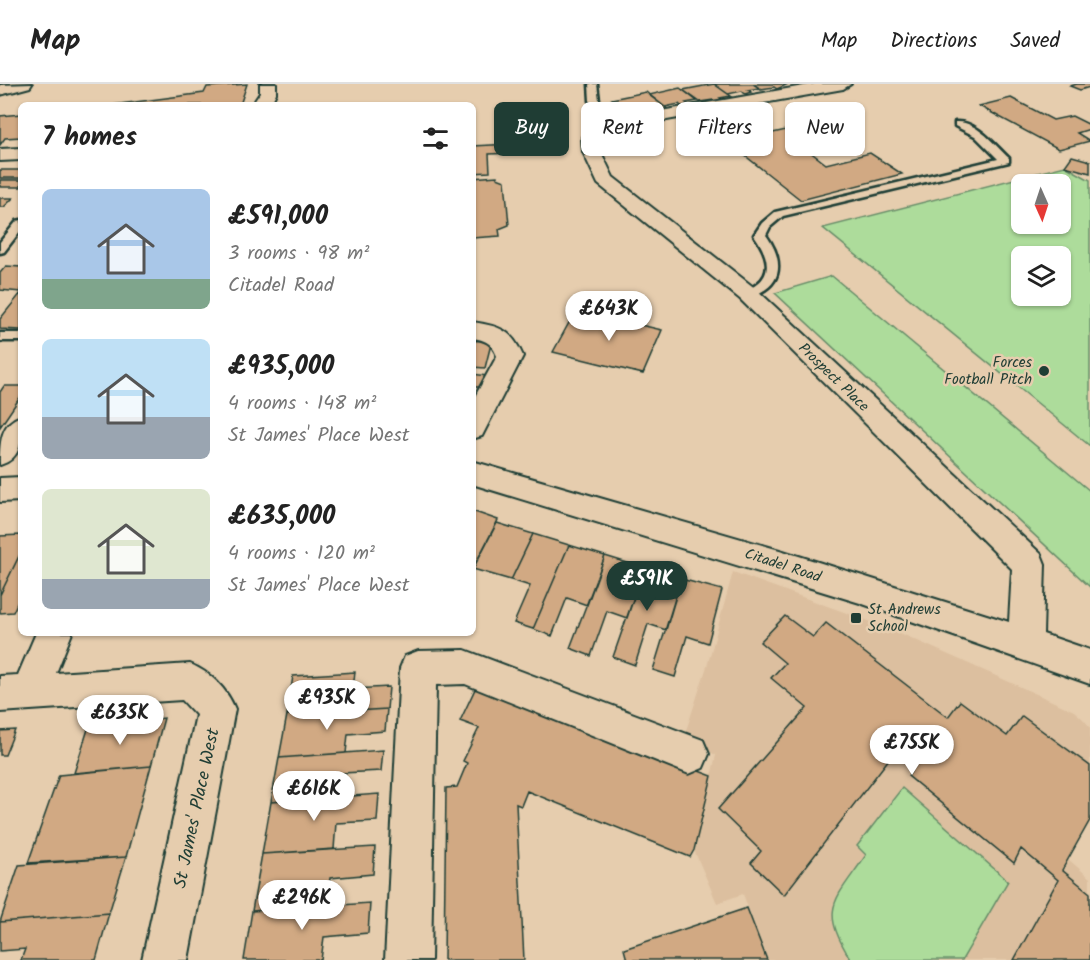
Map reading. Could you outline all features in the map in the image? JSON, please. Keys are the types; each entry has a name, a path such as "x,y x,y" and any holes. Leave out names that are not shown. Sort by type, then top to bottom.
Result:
{"street":[{"path":"1,89 24,84"},
{"path":"263,102 268,93 268,84"},
{"path":"664,118 843,84"},
{"path":"0,155 18,154"},
{"name":"Prospect Place","path":"594,156 605,180 748,294 1029,564 1025,643"},
{"path":"476,331 492,333 505,342 510,356 476,421"},
{"path":"0,454 18,430"},
{"name":"Citadel Road","path":"476,473 748,554 1025,643 1090,667"},
{"path":"0,490 18,489"},
{"path":"15,693 52,636"},
{"path":"408,960 418,668 465,667 689,754"},
{"name":"St James' Place West","path":"15,693 190,682 216,709 165,960"}],"lane":[{"path":"593,84 595,102"},
{"path":"748,294 766,283 773,267 770,247 760,235 766,225 779,214 1005,160 978,134 958,124"},
{"path":"0,250 18,227"},
{"path":"0,337 18,337"}],"shaded area":[{"path":"733,572 891,629 1074,711 1084,720 1090,727 1090,820 1068,859 1090,878 1090,960 767,960 743,894 717,903 694,850 716,755 683,740 708,663"}],"green space":[{"name":"Forces Football Pitch","path":"1065,166 1090,180 1090,446 823,228 1011,180 1011,234 1071,234 1071,174 1034,174"},
{"path":"832,276 1090,491 1090,587 775,293"},
{"path":"902,788 1008,881 962,960 851,960 835,928 834,905 866,855 857,846"}],"building":[{"path":"247,84 241,102 135,102 204,93 207,87"},
{"path":"714,84 731,96 720,98 723,100 716,102 713,100 700,102 683,90"},
{"path":"714,84 753,84 759,88 748,90 751,92 745,94 742,91 728,94"},
{"path":"753,84 788,84 777,89 774,87 761,89"},
{"path":"1090,84 1090,87 1080,90 1070,86"},
{"path":"680,88 697,101 676,102 676,105 665,107 664,102 658,102 649,95"},
{"path":"646,92 659,102 616,102 612,99"},
{"path":"1011,98 1053,120 1072,116 1090,125 1090,129 1077,133 1090,141 1059,149 979,106"},
{"path":"18,114 18,137 5,138 0,145 0,116"},
{"path":"785,130 785,156 816,156 826,164 870,153 902,174 801,200 745,156 773,156 773,133"},
{"path":"494,145 494,154 489,154 490,172 476,173 476,146"},
{"path":"1072,156 1090,161 1090,173 1065,166"},
{"path":"0,170 18,170 18,178 0,178"},
{"path":"497,176 505,181 509,225 499,229 500,236 476,238 476,178"},
{"path":"0,180 18,180 18,187 0,187"},
{"path":"0,198 13,198 4,207 0,207"},
{"path":"6,266 18,267 18,292 0,290 0,273"},
{"path":"18,297 18,330 0,329 0,319"},
{"path":"576,310 662,330 643,374 553,352"},
{"path":"492,340 485,368 476,367 476,341"},
{"path":"476,374 488,376 479,387 476,387"},
{"path":"4,386 18,386 18,400 0,427 0,392"},
{"path":"476,512 498,520 476,562"},
{"path":"497,523 533,534 511,580 476,570 476,563"},
{"path":"533,534 569,545 533,629 514,623 530,586 511,580"},
{"path":"18,535 18,558 0,595 0,536"},
{"path":"569,545 605,556 587,605 567,598 552,636 533,629"},
{"path":"605,556 644,568 627,618 607,611 591,656 570,648"},
{"path":"18,558 18,601 13,612 0,613 0,595"},
{"path":"644,568 681,579 666,630 648,624 635,665 613,657"},
{"path":"681,579 722,590 708,643 687,636 675,677 653,670"},
{"path":"785,616 813,637 826,623 948,717 960,701 1007,736 1022,716 1090,766 1090,820 1062,870 1090,893 1090,960 1014,960 1058,880 1021,849 1014,863 908,776 915,766 896,750 784,895 751,863 761,851 718,809 807,708 771,678 785,663 760,642"},
{"path":"355,672 353,689 389,687 387,709 287,715 293,676"},
{"path":"476,687 712,776 694,850 690,857 527,791 521,806 516,804 524,960 444,960 446,788 457,787 467,763 463,761 479,728 460,721"},
{"path":"387,709 385,731 348,734 346,753 279,758 287,715"},
{"path":"164,718 151,766 74,773 89,726"},
{"path":"15,730 5,755 0,755 0,731"},
{"path":"383,750 381,771 342,773 340,797 271,802 279,758"},
{"path":"151,766 126,857 28,863 59,775"},
{"path":"379,794 377,821 336,823 334,849 262,854 271,802"},
{"path":"375,847 373,874 330,878 327,905 252,911 262,854"},
{"path":"126,857 109,913 0,922 19,865"},
{"path":"370,903 368,933 324,937 321,960 244,960 252,911"},
{"path":"747,908 767,960 627,960 624,949"},
{"path":"109,913 96,960 21,960 25,949 0,951 0,922"}],"place":[{"name":"Forces Football Pitch","path":"1044,371"},
{"name":"St Andrews School","path":"856,618"}]}
